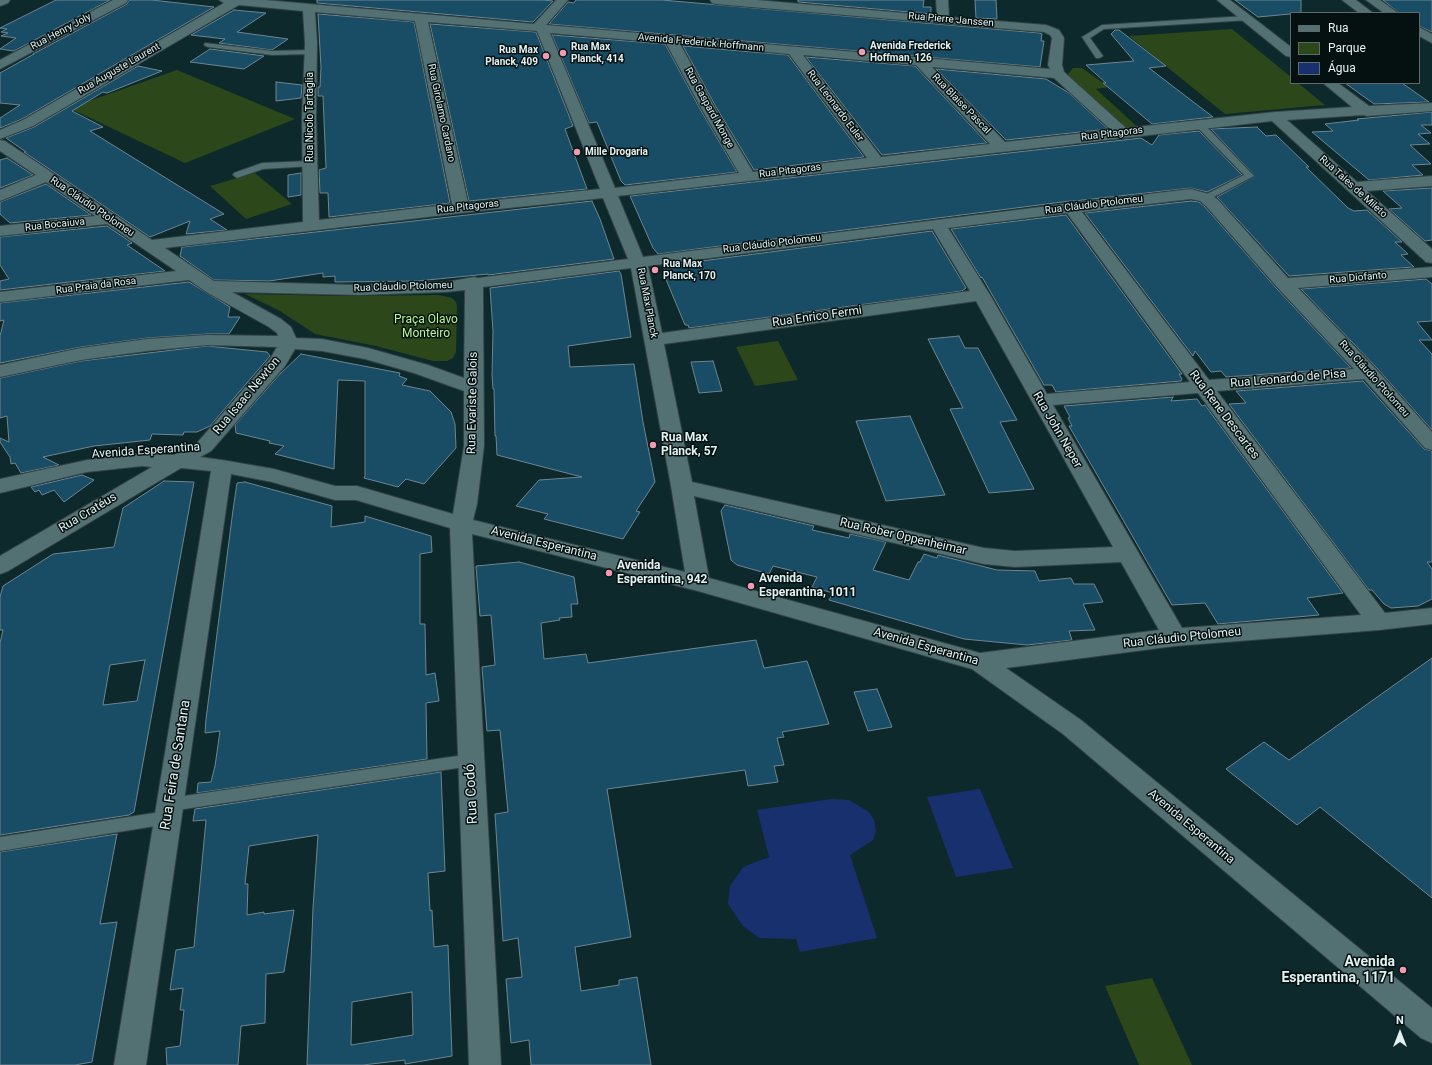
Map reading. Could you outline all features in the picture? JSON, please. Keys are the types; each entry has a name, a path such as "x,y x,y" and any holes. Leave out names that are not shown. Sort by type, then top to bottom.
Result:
{"street":[{"path":"0,2 4,0"},
{"name":"Rua Henry Joly","path":"0,65 122,0"},
{"name":"Avenida Frederick Hoffmann","path":"234,0 301,5 542,29 1058,74"},
{"name":"Rua Auguste Laurent","path":"0,135 28,123 223,8 234,0"},
{"path":"542,29 540,24 562,0"},
{"name":"Rua Pierre Janssen","path":"724,0 834,5 943,19 1046,29 1055,33 1058,38 1055,65 1058,74"},
{"path":"942,0 943,19"},
{"path":"1222,0 1290,52"},
{"path":"1348,0 1366,12"},
{"path":"1372,0 1390,12"},
{"name":"Rua Nicolo Tartaglia","path":"301,5 310,52 309,118 311,225"},
{"name":"Rua Girolamo Cardano","path":"421,18 461,208"},
{"name":"Rua Max Planck","path":"542,29 641,271 682,486 698,583"},
{"path":"1420,31 1432,39"},
{"name":"Rua Gaspard Monge","path":"671,40 708,108 748,176"},
{"name":"Rua Leonardo Euler","path":"793,51 877,161"},
{"name":"Rua Blaise Pascal","path":"920,62 1001,147"},
{"path":"1058,74 1123,133"},
{"path":"1331,84 1367,112"},
{"name":"Rua Pitagoras","path":"149,245 311,225 608,193 1200,124 1275,116 1367,112 1432,107"},
{"name":"Rua Tales de Mileto","path":"1275,116 1432,258"},
{"name":"Rua Cláudio Ptolomeu","path":"0,144 210,286 359,290 433,288 1070,207 1191,194 1206,198 1284,284 1369,373 1432,444"},
{"path":"0,196 46,176"},
{"path":"1352,187 1432,182"},
{"name":"Rua Rene Descartes","path":"1070,207 1379,622"},
{"name":"Rua Bocaiuva","path":"0,231 110,219"},
{"name":"Rua John Neper","path":"938,224 981,295 1175,637"},
{"name":"Rua Diofanto","path":"1284,284 1432,272"},
{"name":"Rua Praia da Rosa","path":"0,297 192,274"},
{"name":"Rua Evariste Galois","path":"461,524 466,504 474,446 474,282"},
{"path":"210,286 275,323 285,331 289,343"},
{"name":"Rua Enrico Fermi","path":"654,340 981,295"},
{"path":"0,371 81,354 147,345 207,340 253,340 322,346 368,354 421,369 473,388"},
{"name":"Rua Isaac Newton","path":"177,461 204,447 278,362 289,343"},
{"name":"Rua Leonardo de Pisa","path":"1040,400 1369,373"},
{"name":"Avenida Esperantina","path":"0,477 87,455 125,450 204,447 345,482 357,493"},
{"name":"Avenida Esperantina","path":"0,486 87,466 142,460 177,461 222,466 274,476 335,493 357,493 461,524 698,583 980,662 1072,727 1432,1028"},
{"name":"Rua Cratéus","path":"0,566 177,461"},
{"name":"Rua Feira de Santana","path":"130,1065 222,466"},
{"name":"Rua Rober Oppenheimar","path":"682,486 984,556 1015,559 1128,554"},
{"name":"Rua Codó","path":"461,524 484,1065"},
{"name":"Rua Cláudio Ptolomeu","path":"980,662 1175,637 1379,622 1432,616"}],"lane":[{"path":"1156,17 1166,23"},
{"path":"1099,56 1086,37 1102,27 1246,18"},
{"path":"208,45 272,53 310,52"},
{"path":"1200,124 1250,176 1250,178 1206,198"},
{"path":"237,174 262,166 310,164"},
{"path":"0,844 169,811 471,760"}],"green space":[{"path":"1232,29 1290,76 1290,84 1299,84 1325,105 1225,114 1129,36"},
{"path":"1073,68 1082,68 1109,87 1096,89 1142,131 1123,133 1063,80"},
{"path":"177,70 295,119 185,163 69,108"},
{"path":"255,173 292,204 246,219 210,186"},
{"name":"Praça Olavo Monteiro","path":"245,294 344,296 439,295 452,298 456,302 457,306 456,352 453,358 447,361 433,361 376,346 315,334 280,311"},
{"path":"778,341 798,380 755,386 736,347"},
{"path":"1152,978 1192,1065 1139,1065 1105,986"}],"water":[{"path":"980,789 1013,868 956,877 927,797"},
{"path":"831,799 849,800 869,812 874,820 876,831 873,840 850,855 877,938 800,952 796,939 759,938 743,926 728,904 730,886 743,867 769,857 757,810"}],"building":[{"path":"56,0 110,0 14,51 0,49 16,38 1,36 8,33 1,32 7,29 0,28"},
{"path":"129,0 152,0 214,7 22,119 0,128 0,118 20,105 0,103 0,73 127,4"},
{"path":"317,0 553,1 533,22 317,3"},
{"path":"576,0 662,0 1039,33 1042,34 1041,41 1044,41 1040,67 549,24 568,2 574,3"},
{"path":"798,0 924,0 923,7 931,7 931,14 798,2"},
{"path":"975,0 996,0 997,19 976,18"},
{"path":"1235,0 1301,0 1301,12 1290,12 1290,14 1258,17"},
{"path":"1383,0 1432,0 1432,32 1420,26 1420,12 1398,12"},
{"path":"234,10 266,13 237,32 288,39 272,50 219,43 225,39 191,35"},
{"path":"318,14 414,22 450,203 329,217 328,193 320,193 319,170 326,168 323,96 318,96 321,67"},
{"path":"430,24 536,32 573,126 565,129 587,189 469,201"},
{"path":"1115,30 1119,30 1166,66 1149,68 1213,117 1152,124 1103,83 1106,83 1086,65 1134,61 1111,34"},
{"path":"552,35 665,44 700,109 737,172 625,185 621,181 597,122 589,123"},
{"path":"683,46 788,55 864,157 754,170 716,107"},
{"path":"210,49 264,56 244,69 190,62"},
{"path":"806,57 915,66 987,143 882,155"},
{"path":"138,66 162,71 107,93 103,92 72,111 103,127 90,131 224,214 210,219 227,230 186,234 190,221 150,237 24,152 26,152 6,138 34,127"},
{"path":"936,69 1046,79 1069,93 1108,129 1006,140"},
{"path":"276,82 302,85 301,98 276,101"},
{"path":"1346,84 1403,84 1429,102 1374,104"},
{"path":"1432,112 1432,125 1421,125 1431,133 1418,134 1430,144 1410,145 1431,164 1412,165 1423,175 1369,180 1312,132 1333,131 1325,124 1359,120 1357,119"},
{"path":"1257,127 1266,136 1276,135 1348,208 1354,211 1367,210 1402,242 1395,242 1408,254 1401,255 1414,267 1289,276 1217,197 1255,176 1211,129"},
{"path":"1199,131 1242,175 1207,192 1191,188 1070,201 658,254 653,248 630,196 1141,138 1152,145 1159,135"},
{"path":"7,158 33,175 0,188 0,160"},
{"path":"301,173 301,195 288,197 288,175"},
{"path":"46,184 91,215 10,223 0,214 0,202"},
{"path":"1432,188 1432,240 1425,241 1389,209 1402,208 1383,191"},
{"path":"592,201 614,259 488,275 417,281 335,282 335,276 323,277 323,273 269,281 214,280 180,256 182,247"},
{"path":"1191,201 1199,202 1205,207 1277,289 1351,368 1226,377 1221,371 1211,372 1195,351 1193,356 1085,213"},
{"path":"1066,215 1182,374 1179,374 1182,379 1181,381 1056,392 1052,385 1044,385 982,277 981,278 951,229"},
{"path":"107,226 132,243 127,245 165,271 0,290 0,281 9,279 0,265 0,237"},
{"path":"932,231 966,288 962,291 689,328 688,325 685,325 665,277 667,277 663,266"},
{"path":"619,271 621,274 631,337 568,346 570,367 634,364 643,422 655,482 636,511 640,512 623,539 544,519 548,514 516,506 539,480 582,477 497,455 492,376 493,331 490,288"},
{"path":"1426,279 1432,284 1432,321 1417,322 1432,340 1419,340 1432,354 1432,430 1377,368 1301,289"},
{"path":"189,282 230,307 228,317 240,317 229,334 147,338 81,347 0,363 0,336 4,320 0,321 0,303"},
{"path":"959,336 965,348 978,348 1017,420 1000,422 1034,489 989,493 950,409 963,408 928,339"},
{"path":"207,346 267,352 270,356 210,426 197,432 184,432 183,435 152,434 150,440 94,446 43,457 59,465 21,473 15,463 11,464 10,457 0,442 0,438 9,442 7,416 0,418 0,378 81,361"},
{"path":"301,354 400,373 399,376 407,379 402,385 430,391 451,412 455,424 456,448 424,484 406,479 398,487 364,478 365,381 338,380 334,469 275,454 284,446 236,433 235,425 280,374"},
{"path":"713,361 722,391 699,393 691,362"},
{"path":"1363,381 1424,449 1432,451 1432,562 1427,562 1432,569 1432,599 1418,606 1391,608 1384,604 1372,590 1369,590 1229,404 1246,403 1236,391"},
{"path":"1173,397 1171,401 1197,399 1202,406 1205,405 1343,593 1307,598 1319,615 1218,624 1205,603 1172,605 1069,426 1072,426 1068,418 1070,417 1064,406"},
{"path":"910,416 945,495 886,501 856,421"},
{"path":"82,475 94,480 64,502 54,490 42,495 39,490 35,492 31,487"},
{"path":"164,481 194,482 134,812 129,815 0,835 0,643 3,630 0,630 0,597 3,586 53,554 114,547 123,508","holes":["145,660 137,701 103,705 110,665"]},
{"path":"245,482 332,506 331,527 365,522 365,516 431,536 432,552 420,554 420,624 425,624 426,675 435,673 439,701 426,703 427,759 197,793 198,783 211,782 215,766 220,731 205,733 206,719 237,483"},
{"path":"725,505 814,526 812,530 849,538 850,534 886,542 873,570 909,580 924,554 937,558 938,555 997,570 1035,571 1039,581 1071,578 1074,584 1094,584 1103,602 1083,604 1095,630 1069,631 1072,640 1027,645 964,639 829,600 833,593 812,587 817,577 773,566 769,574 737,565 731,560 721,511"},
{"path":"519,562 574,577 578,604 571,604 572,617 559,618 560,620 541,623 544,659 586,654 588,663 756,640 764,668 807,661 829,724 782,732 784,737 777,738 784,765 774,766 778,782 748,786 745,770 607,789 631,937 575,947 581,991 619,985 619,980 637,977 651,1065 531,1065 529,1040 511,1043 506,979 522,977 518,938 503,941 495,814 508,812 500,730 487,731 482,667 495,665 491,615 480,616 476,566"},
{"path":"1432,658 1432,898 1320,807 1297,825 1226,769 1264,742 1289,760"},
{"path":"877,689 892,727 868,731 854,692"},
{"path":"441,772 445,871 428,873 434,947 448,945 452,1056 405,1064 405,1060 363,1065 307,1065 313,908 318,835 249,846 245,884 248,884 247,915 294,910 284,972 266,974 265,1023 241,1026 238,1065 167,1065 166,1048 180,1046 184,1010 180,1010 183,988 170,990 176,950 194,947 206,820 193,821 195,809","holes":["412,992 413,1035 351,1045 352,1002"]},
{"path":"117,834 100,924 117,922 92,1062 75,1065 0,1065 0,852"}],"place":[{"name":"Avenida Frederick Hoffman, 126","path":"862,52"},
{"name":"Rua Max Planck, 414","path":"563,53"},
{"name":"Rua Max Planck, 409","path":"546,56"},
{"name":"Mille Drogaria","path":"577,152"},
{"name":"Rua Max Planck, 170","path":"655,270"},
{"name":"Rua Max Planck, 57","path":"653,445"},
{"name":"Avenida Esperantina, 942","path":"609,573"},
{"name":"Avenida Esperantina, 1011","path":"751,586"},
{"name":"Avenida Esperantina, 1171","path":"1403,970"}]}
